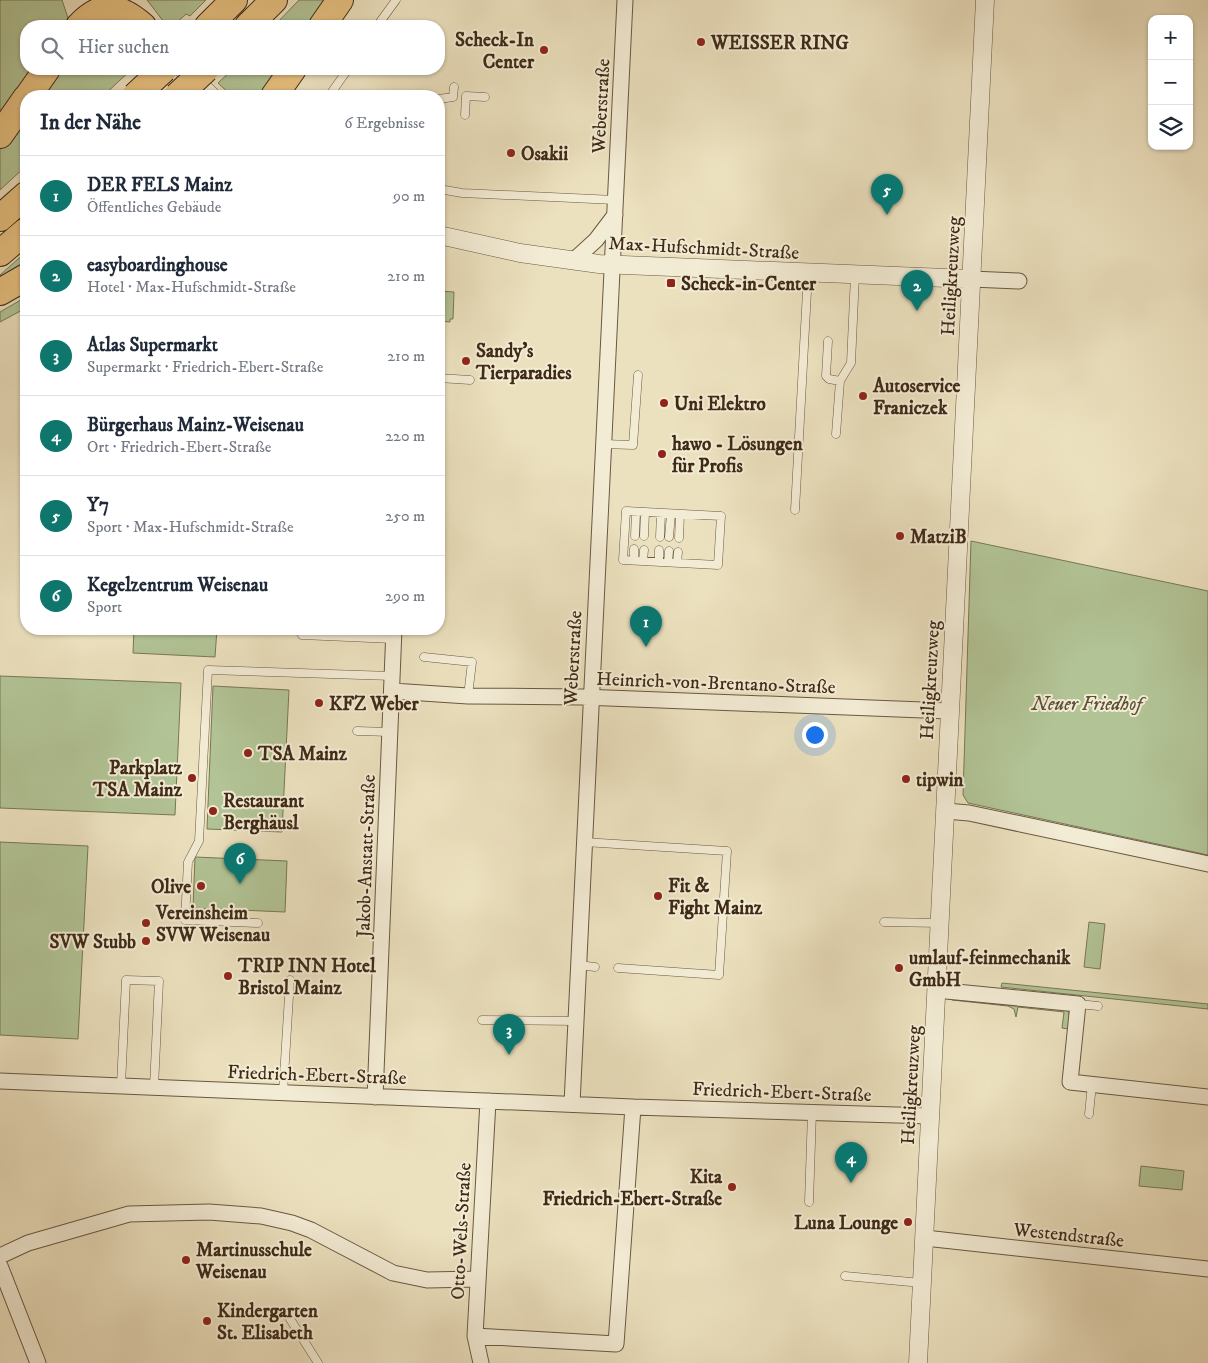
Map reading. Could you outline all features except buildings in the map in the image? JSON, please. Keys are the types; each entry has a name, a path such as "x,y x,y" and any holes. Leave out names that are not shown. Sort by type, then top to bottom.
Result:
{"highway":[{"path":"77,20 78,0"},
{"path":"214,20 234,0"},
{"path":"254,20 274,0"},
{"path":"326,20 340,0"},
{"path":"84,20 92,14 109,9 122,10 135,20"},
{"path":"32,90 43,75"},
{"path":"141,90 158,75"},
{"path":"183,90 200,75"},
{"path":"278,90 289,75"},
{"path":"0,135 20,107"},
{"path":"0,218 20,200"},
{"path":"0,253 20,236"},
{"path":"0,292 20,280"}],"street":[{"path":"132,0 146,20"},
{"name":"Weberstraße","path":"572,1104 624,0"},
{"name":"Heiligkreuzweg","path":"918,1363 985,0"},
{"path":"158,75 171,90"},
{"path":"189,75 205,90"},
{"path":"573,261 596,240 615,207"},
{"name":"Max-Hufschmidt-Straße","path":"445,237 480,246 573,261 612,265 971,279"},
{"path":"971,279 1020,281"},
{"name":"Jakob-Anstatt-Straße","path":"375,1097 394,635"},
{"name":"Heinrich-von-Brentano-Straße","path":"392,683 468,696 590,697 949,711"},
{"path":"946,810 970,813 1208,864"},
{"path":"936,990 1078,1004 1070,1082 1208,1097"},
{"name":"Friedrich-Ebert-Straße","path":"0,1081 633,1107 930,1116"},
{"name":"Otto-Wels-Straße","path":"481,1363 475,1336 488,1101"},
{"path":"475,1336 616,1344 633,1107"},
{"path":"0,1256 28,1243 129,1214 209,1212 261,1216 292,1223 311,1230 393,1273 427,1280 478,1279"},
{"name":"Westendstraße","path":"925,1238 1208,1270"},
{"path":"0,1266 38,1363"}],"lane":[{"path":"382,20 396,0"},
{"path":"333,90 344,75"},
{"path":"445,98 454,97 454,87"},
{"path":"465,115 466,96 485,97"},
{"path":"445,191 615,207"},
{"path":"795,510 808,273"},
{"path":"836,434 840,381 851,363 855,275"},
{"path":"828,341 826,376 834,381 840,381"},
{"path":"603,444 633,445 638,375"},
{"path":"445,378 470,380"},
{"path":"626,512 636,512 721,516 718,565 623,560 626,512"},
{"path":"635,536 636,512"},
{"path":"644,536 645,512"},
{"path":"660,537 661,513"},
{"path":"670,537 671,514"},
{"path":"679,538 680,514"},
{"path":"634,550 634,560"},
{"path":"643,561 644,550"},
{"path":"659,550 659,562"},
{"path":"668,562 669,551"},
{"path":"677,563 678,552"},
{"path":"424,657 472,662 468,696"},
{"path":"258,923 185,920 188,862 199,841 208,670 392,683"},
{"path":"357,731 390,732"},
{"path":"584,842 727,851 719,975 618,968"},
{"path":"884,922 940,923"},
{"path":"578,965 596,967"},
{"path":"121,1085 126,980 159,981 154,1087"},
{"path":"283,1093 290,980"},
{"path":"1078,1004 1098,1006"},
{"path":"482,1020 576,1021"},
{"path":"1089,1114 1092,1084"},
{"path":"809,1202 812,1112"},
{"path":"845,1276 922,1283"},
{"path":"285,1311 318,1363"}],"green space":[{"path":"0,0 62,0 67,20 20,20 20,75 34,75 23,90 20,90 20,94 0,122"},
{"path":"147,0 206,0 190,16 186,14 180,20 162,20"},
{"path":"299,0 332,0 318,20 280,20"},
{"path":"52,75 126,75 109,90 41,90"},
{"path":"227,75 281,75 270,90 226,90 218,83"},
{"path":"20,121 20,172 0,190 0,149"},
{"path":"20,257 20,268 0,280 0,275"},
{"path":"445,291 454,292 453,319 450,319 450,322 445,322"},
{"path":"20,300 20,311 0,322 0,312"},
{"name":"Neuer Friedhof","path":"971,541 1208,591 1208,855 968,803 963,795"},
{"path":"134,635 217,635 215,657 133,653"},
{"path":"0,676 181,683 175,815 0,808"},
{"name":"TSA Mainz","path":"213,686 289,690 282,832 207,829"},
{"path":"0,842 88,846 78,1039 0,1035"},
{"path":"195,857 287,861 285,912 193,908"},
{"path":"1089,922 1105,924 1100,969 1084,967"},
{"path":"1002,983 1208,1004 1208,1009 1001,987"},
{"path":"952,997 1067,1010 1070,1015 1068,1029 1062,1028 1064,1012 1018,1007 1016,1017 1014,1009 1008,1006 952,1000"},
{"path":"1141,1166 1184,1171 1182,1190 1139,1186"}],"place":[{"name":"WEISSER RING","path":"701,42"},
{"name":"Scheck-In Center","path":"544,50"},
{"name":"Osakii","path":"511,153"},
{"name":"Y7","path":"887,215"},
{"name":"Scheck-in-Center","path":"671,283"},
{"name":"easyboardinghouse","path":"917,311"},
{"name":"Sandy's Tierparadies","path":"466,361"},
{"name":"Autoservice Franiczek","path":"863,396"},
{"name":"Uni Elektro","path":"664,403"},
{"name":"hawo - Lösungen für Profis","path":"662,454"},
{"name":"MatziB","path":"900,536"},
{"name":"DER FELS Mainz","path":"646,647"},
{"name":"KFZ Weber","path":"319,703"},
{"name":"TSA Mainz","path":"248,753"},
{"name":"Parkplatz TSA Mainz","path":"192,778"},
{"name":"tipwin","path":"906,779"},
{"name":"Restaurant Berghäusl","path":"213,811"},
{"name":"Kegelzentrum Weisenau","path":"240,884"},
{"name":"Olive","path":"201,886"},
{"name":"Fit & Fight Mainz","path":"658,896"},
{"name":"Vereinsheim SVW Weisenau","path":"146,923"},
{"name":"SVW Stubb","path":"146,941"},
{"name":"umlauf-feinmechanik GmbH","path":"899,968"},
{"name":"TRIP INN Hotel Bristol Mainz","path":"228,976"},
{"name":"Atlas Supermarkt","path":"509,1055"},
{"name":"Bürgerhaus Mainz-Weisenau","path":"851,1183"},
{"name":"Kita Friedrich-Ebert-Straße","path":"732,1187"},
{"name":"Luna Lounge","path":"908,1222"},
{"name":"Martinusschule Weisenau","path":"186,1260"},
{"name":"Kindergarten St. Elisabeth","path":"207,1321"}]}
